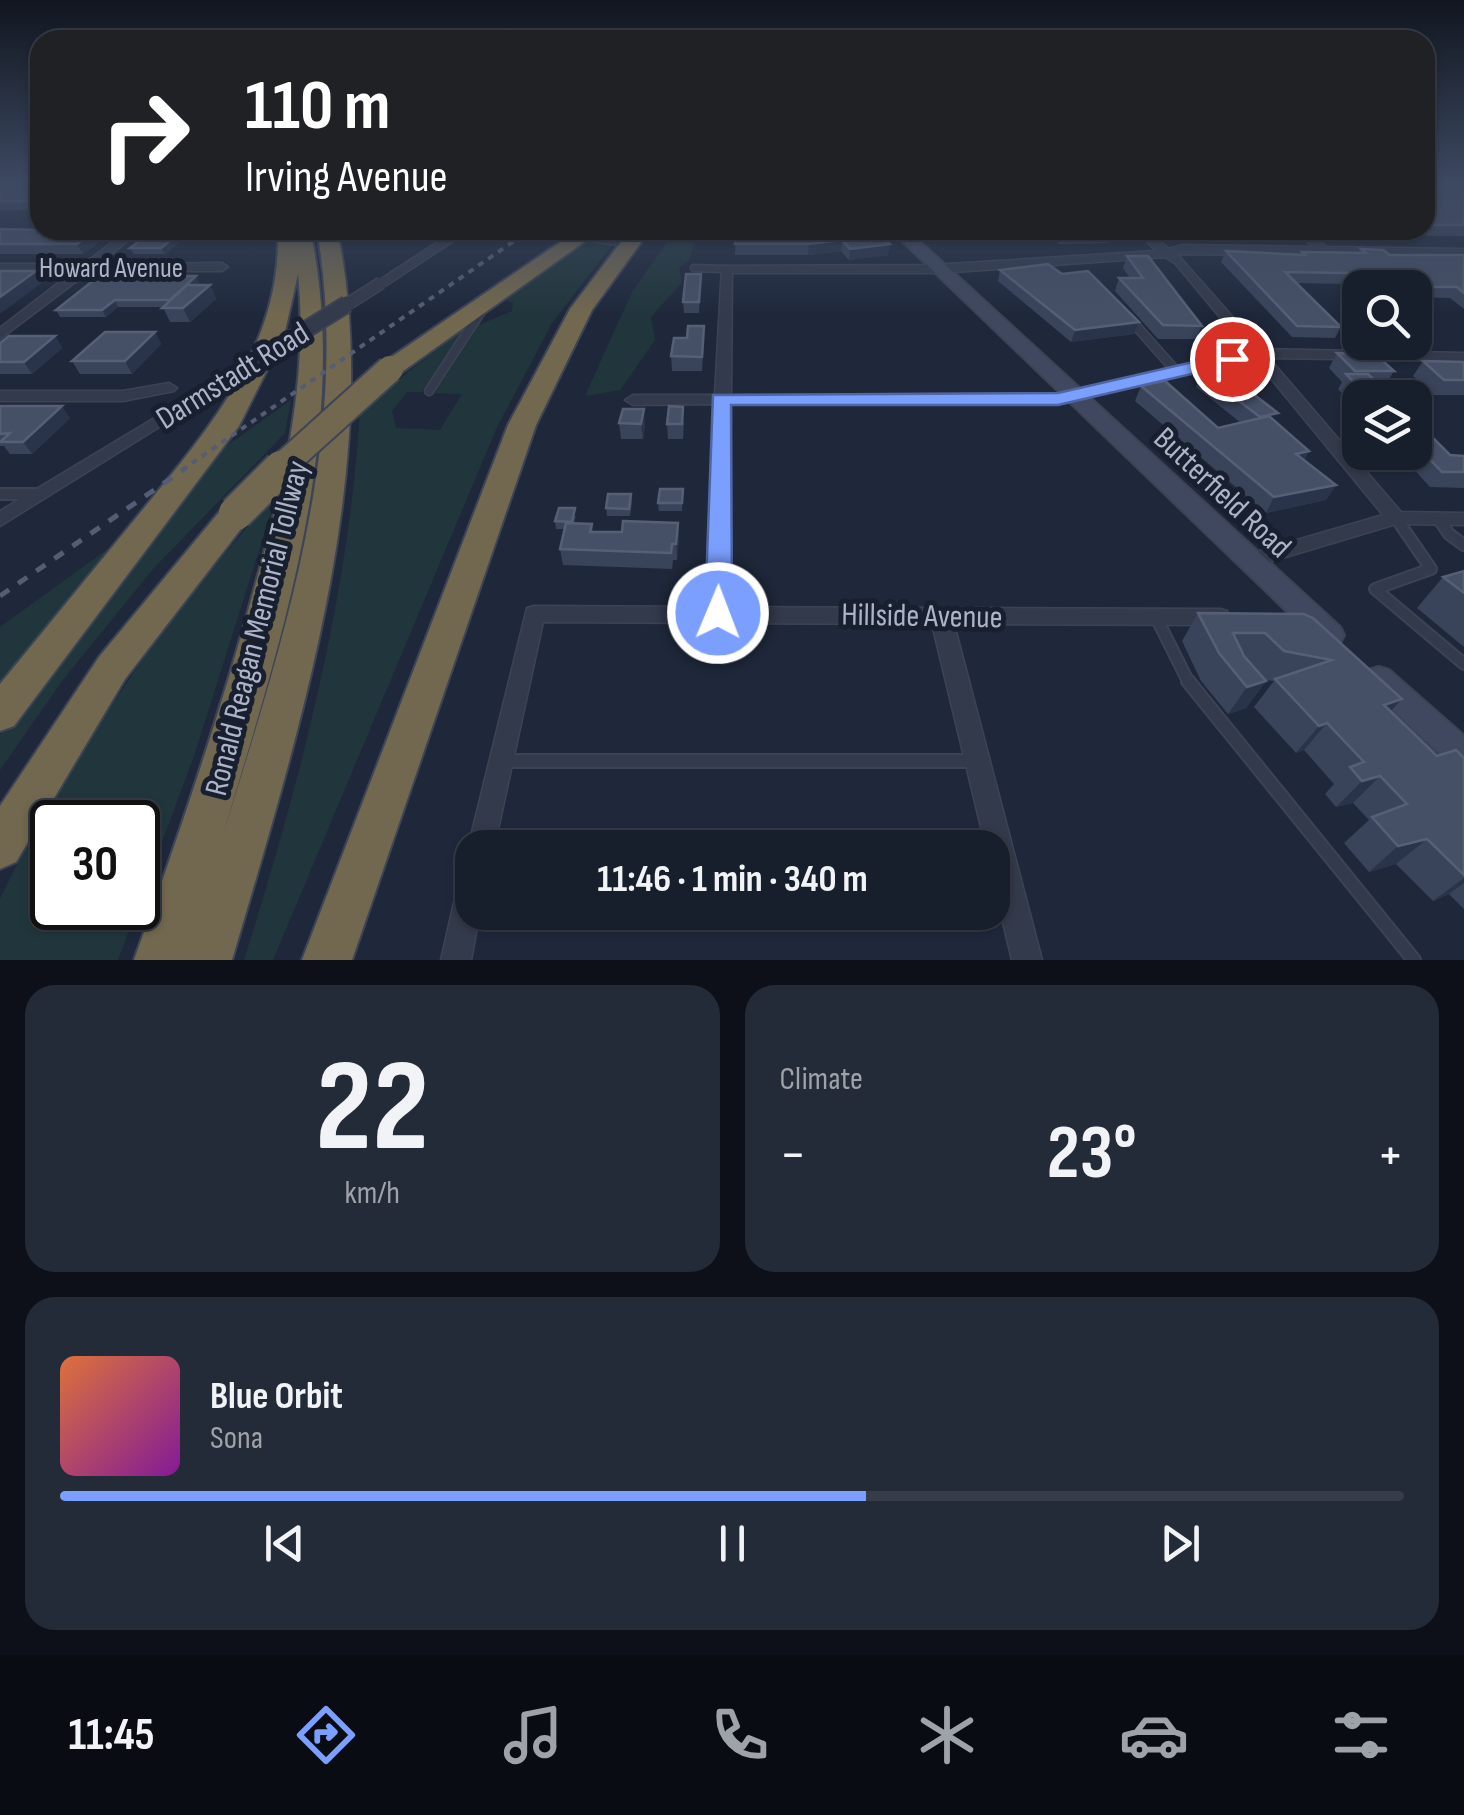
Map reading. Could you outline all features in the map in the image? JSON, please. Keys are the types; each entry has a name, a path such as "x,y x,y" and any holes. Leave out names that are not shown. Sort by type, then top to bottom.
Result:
{"highway":[{"path":"0,714 225,426 255,376 286,295 288,240"},
{"name":"Ronald Reagan Memorial Tollway","path":"158,960 242,704 294,496 304,432 313,320 302,240"},
{"name":"Ronald Reagan Memorial Tollway","path":"207,960 273,738 328,497 340,380 336,281 329,240"},
{"path":"0,846 112,668 236,513 311,437 390,369 489,299 601,240"},
{"path":"326,960 522,425 580,308 608,240"},
{"path":"0,806 138,607 194,542 236,513"}],"main road":[{"name":"Butterfield Road","path":"910,240 1249,561 1464,756"}],"street":[{"path":"0,335 122,240"},
{"name":"Darmstadt Road","path":"0,520 448,240"},
{"path":"1153,240 1179,260 1396,518"},
{"path":"1311,240 1322,250"},
{"path":"718,613 726,269 1081,263 1183,249 1464,253"},
{"name":"Howard Avenue","path":"0,268 222,267"},
{"path":"634,400 1058,399 1259,353 1464,357"},
{"path":"0,396 123,396 170,388"},
{"path":"1249,561 1396,518 1464,519"},
{"name":"Hillside Avenue","path":"500,761 534,614 1234,617"},
{"path":"941,616 1027,960"},
{"path":"1274,617 1310,617"},
{"path":"485,830 500,761"},
{"path":"456,960 462,930"}],"lane":[{"path":"694,268 726,269"},
{"path":"429,391 489,299"},
{"path":"1122,310 1176,371"},
{"path":"0,494 42,494"},
{"path":"1396,518 1430,569 1375,589 1464,664"},
{"path":"1438,518 1449,534 1464,545"},
{"path":"1156,616 1189,682 1414,960"},
{"path":"500,761 977,761"}],"green space":[{"path":"590,240 616,240 552,323 497,427 273,960 244,960 319,688 345,548 360,410 464,328 421,392 407,392 392,411 396,428 440,430 462,394 435,393 479,325 512,311 513,302 504,300"},
{"path":"669,240 695,240 689,260 679,267 682,282 651,317 655,340 620,390 585,396 632,292"},
{"path":"291,400 285,433 153,569 62,681 0,770 0,735 217,453"},
{"path":"278,490 194,756 160,847 160,800 53,800 167,623"},
{"path":"119,541 0,685 0,627"},
{"path":"30,839 30,930 129,930 118,960 0,960 0,899"}],"building":[{"path":"0,229 30,229 30,240 82,240 77,244 0,244"},
{"path":"140,240 171,240 161,248 130,248"},
{"path":"735,240 842,240 809,244 735,244"},
{"path":"842,240 886,240 890,244 850,249"},
{"path":"1361,249 1383,250 1390,255 1464,255 1464,293 1457,287 1432,287 1432,270 1285,272 1341,327 1297,326 1226,251 1305,255 1302,252 1366,253"},
{"path":"1127,256 1148,256 1202,326 1163,325 1119,278 1143,278"},
{"path":"1048,264 1062,274 1088,271 1139,322 1075,330 1000,270"},
{"path":"0,271 36,271 0,297"},
{"path":"686,274 701,274 699,302 683,302"},
{"path":"99,276 196,276 170,300 115,300 102,310 56,310"},
{"path":"187,285 210,285 183,308 162,308"},
{"path":"688,326 704,326 702,357 671,356 674,338 687,338"},
{"path":"105,332 155,332 125,361 72,361"},
{"path":"9,336 55,336 24,362 0,362 0,343"},
{"path":"1344,360 1382,360 1394,371 1355,371"},
{"path":"1423,361 1464,362 1464,380 1444,380"},
{"path":"1231,367 1252,382 1240,384 1278,413 1260,417 1202,373"},
{"path":"1346,374 1368,374 1374,380 1352,380"},
{"path":"1165,381 1218,428 1269,416 1309,451 1296,454 1336,485 1274,497 1141,386"},
{"path":"0,406 62,406 23,442 0,442 10,433 0,434"},
{"path":"669,406 683,407 682,424 667,424"},
{"path":"623,409 644,409 641,424 619,423"},
{"path":"1432,437 1450,455 1464,456 1464,472 1442,472 1432,462"},
{"path":"660,489 683,489 682,503 658,503"},
{"path":"608,494 631,494 629,509 606,508"},
{"path":"559,508 575,508 572,522 555,521"},
{"path":"623,521 678,523 676,544 672,544 671,553 560,549 566,523 592,524 590,532 622,532"},
{"path":"1464,571 1464,593 1443,577"},
{"path":"1198,613 1304,614 1313,618 1402,699 1384,705 1437,756 1456,750 1464,758 1464,875 1427,839 1398,846 1372,817 1407,804 1380,776 1362,781 1350,767 1364,762 1327,723 1319,726 1275,679 1332,660 1284,651 1265,633 1233,633 1244,656 1266,681 1247,687 1219,653"}],"railway":[{"path":"182,470 516,240"},
{"path":"0,596 186,468"}],"route":[{"path":"718,613 720,399 1058,399 1232,359"}]}
